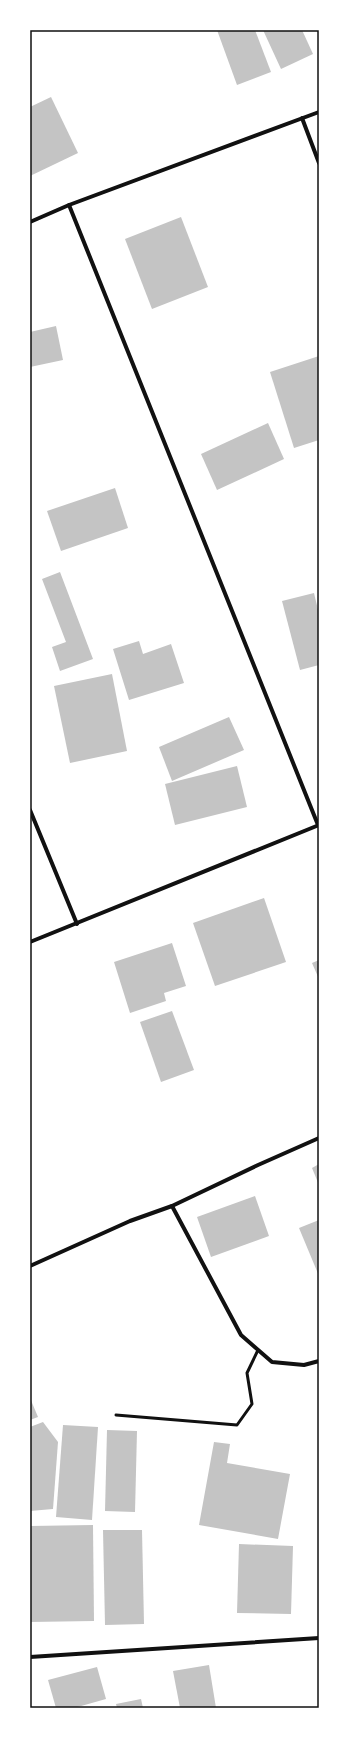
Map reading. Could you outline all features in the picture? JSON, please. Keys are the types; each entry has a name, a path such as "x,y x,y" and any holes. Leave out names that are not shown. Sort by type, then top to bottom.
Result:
{"street":[{"path":"30,222 69,205 319,112"},
{"path":"302,118 319,163"},
{"path":"30,942 319,825 69,205"},
{"path":"30,810 77,924"},
{"path":"30,1266 130,1221 172,1206 319,1138"},
{"path":"172,1206 241,1335 272,1362 304,1365 319,1361"},
{"path":"30,1656 319,1638"}],"lane":[{"path":"116,1415 237,1425 252,1404 248,1373 258,1350"}],"building":[{"path":"217,30 255,30 271,72 237,85"},
{"path":"263,30 302,30 313,54 281,69"},
{"path":"51,97 78,153 30,176 30,107"},
{"path":"181,217 208,287 152,309 125,239"},
{"path":"56,326 63,360 30,367 30,332"},
{"path":"319,356 319,440 294,448 270,372"},
{"path":"268,423 284,459 217,490 201,454"},
{"path":"115,488 128,528 61,551 47,511"},
{"path":"60,572 93,659 60,671 52,647 66,642 42,579"},
{"path":"314,593 319,614 319,665 300,670 282,601"},
{"path":"139,641 143,654 171,644 184,683 129,700 113,649"},
{"path":"112,674 127,751 70,763 54,686"},
{"path":"229,717 244,750 172,781 159,747"},
{"path":"237,766 247,807 175,825 165,784"},
{"path":"264,898 286,962 215,986 193,923"},
{"path":"172,943 186,986 164,993 166,1001 130,1013 114,962"},
{"path":"319,960 319,979 312,963"},
{"path":"172,1011 194,1070 161,1082 140,1022"},
{"path":"319,1164 319,1185 312,1168"},
{"path":"255,1196 269,1236 211,1257 197,1217"},
{"path":"319,1220 319,1276 299,1228"},
{"path":"30,1398 38,1417 30,1420"},
{"path":"43,1422 58,1442 53,1509 30,1511 30,1427"},
{"path":"63,1425 98,1427 92,1520 56,1517"},
{"path":"107,1430 137,1431 135,1512 105,1511"},
{"path":"214,1442 230,1444 227,1463 290,1474 278,1539 199,1525"},
{"path":"93,1525 94,1621 30,1622 30,1526"},
{"path":"103,1530 142,1530 144,1624 105,1625"},
{"path":"239,1544 293,1546 291,1614 237,1613"},
{"path":"209,1665 216,1708 180,1708 173,1671"},
{"path":"97,1667 106,1699 74,1708 56,1708 48,1680"},
{"path":"141,1699 143,1708 117,1708 116,1704"}]}
